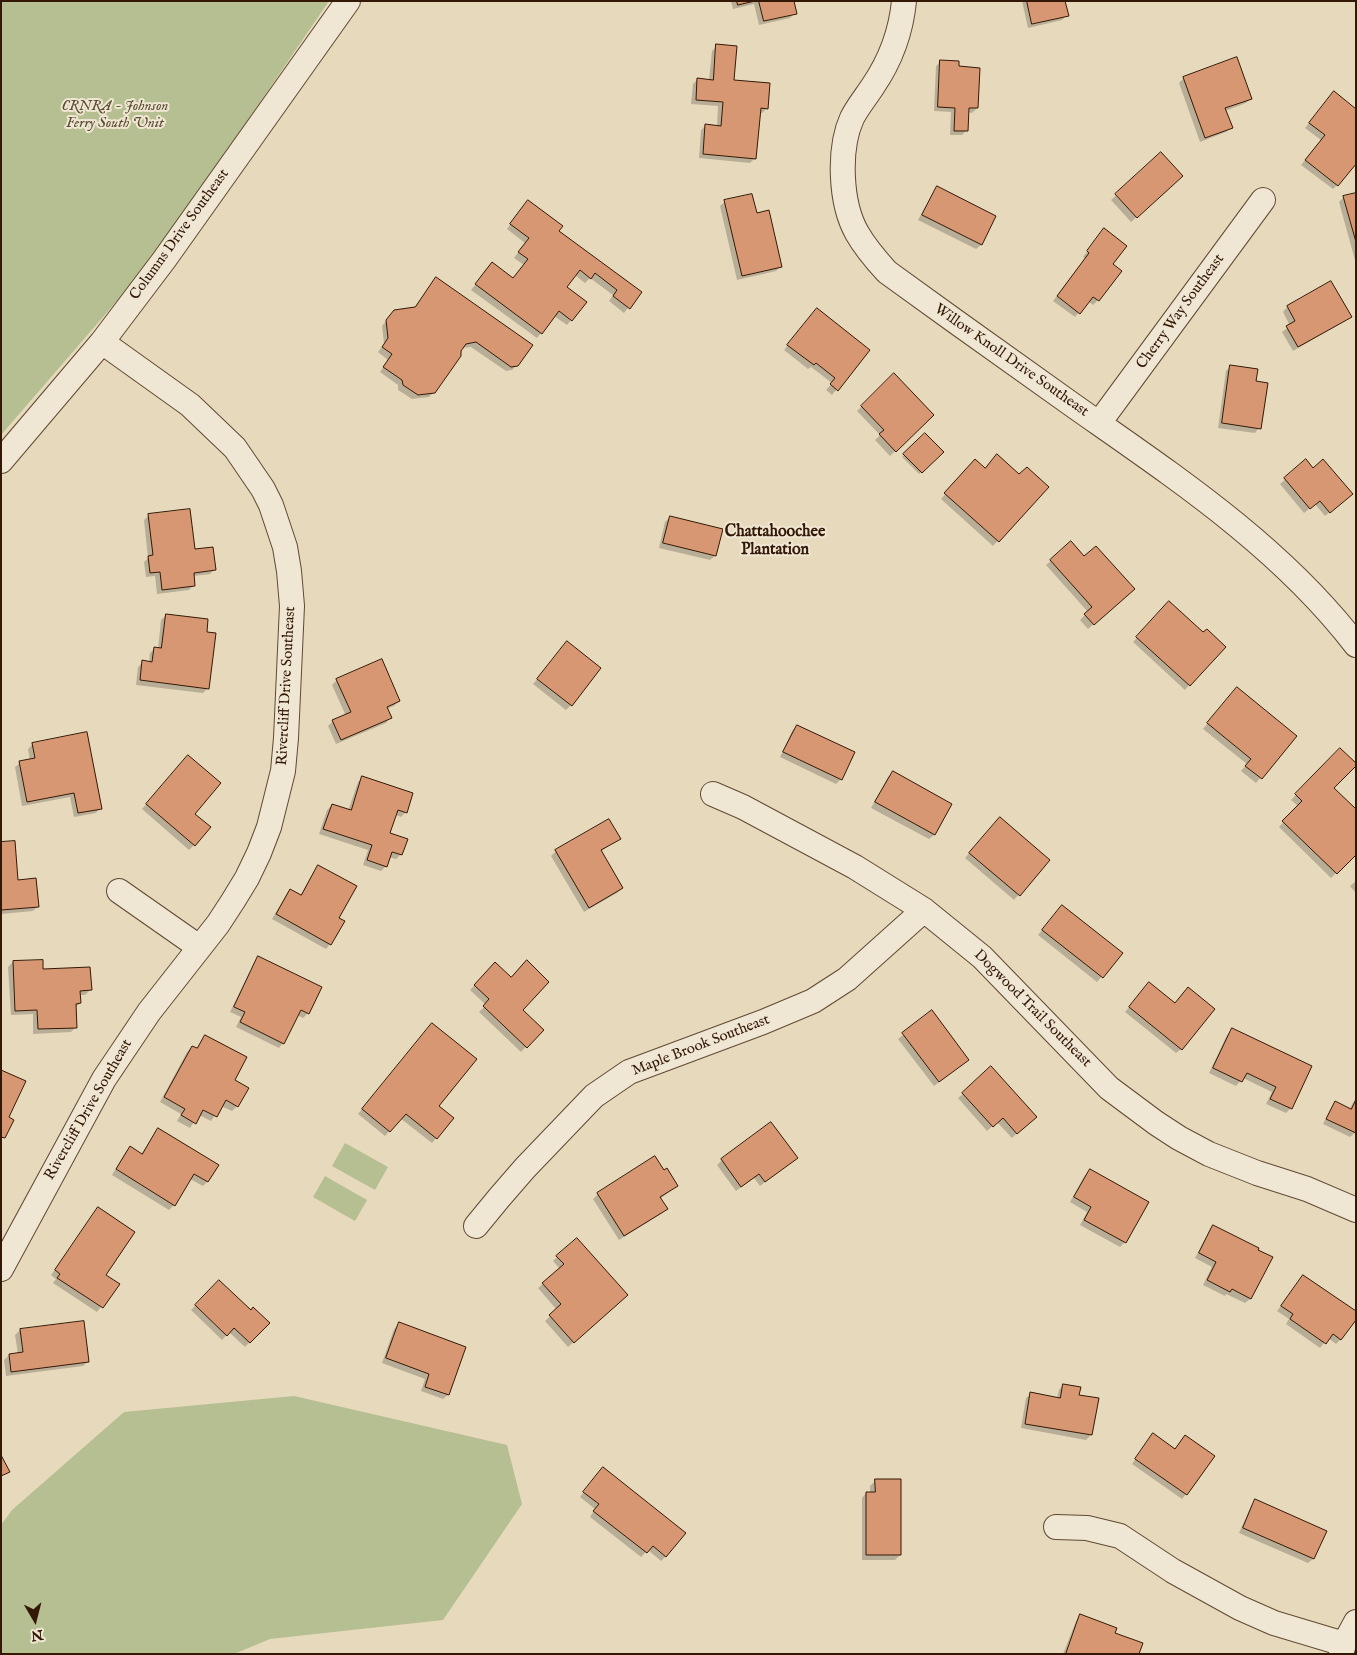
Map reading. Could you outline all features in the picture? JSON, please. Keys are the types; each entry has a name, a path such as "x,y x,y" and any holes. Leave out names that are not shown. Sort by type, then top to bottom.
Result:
{"street":[{"name":"Columns Drive Southeast","path":"1,461 102,342 164,260 348,1"},
{"name":"Willow Knoll Drive Southeast","path":"904,1 895,44 887,63 852,120 846,139 842,163 844,189 849,214 856,232 887,272 1179,480 1253,538 1292,573 1356,645"},
{"name":"Cherry Way Southeast","path":"1098,423 1263,200"},
{"name":"Rivercliff Drive Southeast","path":"1,1269 104,1079 149,1012 233,902 262,844 278,794 283,771 291,652 292,606 285,547 271,506 263,489 235,448 190,405 102,342"},
{"name":"Dogwood Trail Southeast","path":"713,794 743,807 855,867 924,910 982,957 1109,1088 1156,1123 1209,1154 1306,1189 1356,1210"},
{"path":"119,891 199,947"},
{"name":"Maple Brook Southeast","path":"476,1226 557,1133 594,1096 629,1072 763,1022 813,1001 847,979 924,910"},
{"path":"1056,1527 1087,1528 1120,1536 1173,1571 1240,1608 1342,1649 1356,1622"}],"green space":[{"name":"CRNRA - Johnson Ferry South Unit","path":"1,1 329,1 154,258 1,435"},
{"path":"345,1143 388,1167 375,1190 332,1166"},
{"path":"325,1176 367,1200 355,1221 313,1197"},
{"path":"294,1396 507,1445 522,1504 443,1620 270,1639 234,1654 1,1654 1,1525 12,1510 124,1412"}],"building":[{"path":"737,1 755,1 738,5"},
{"path":"759,1 794,1 797,14 764,21"},
{"path":"1027,1 1065,1 1069,16 1032,24"},
{"path":"716,44 737,46 734,80 770,83 768,109 761,108 756,159 703,154 705,124 721,126 723,102 696,100 697,78 713,80"},
{"path":"1237,57 1252,99 1225,108 1233,128 1205,138 1183,77"},
{"path":"940,60 959,61 959,66 980,68 978,108 969,108 968,131 954,131 955,108 938,107"},
{"path":"1334,91 1356,109 1356,164 1338,186 1305,160 1325,135 1309,123"},
{"path":"1161,152 1183,176 1137,218 1115,194"},
{"path":"937,186 996,216 982,245 922,215"},
{"path":"1356,193 1356,242 1343,196"},
{"path":"752,194 757,213 769,210 782,267 742,276 724,200"},
{"path":"528,200 563,226 559,231 642,292 630,309 613,296 617,290 595,273 591,279 580,270 567,287 587,302 572,321 559,311 542,334 475,284 492,262 513,278 528,259 518,252 529,238 510,224"},
{"path":"1104,228 1127,246 1113,264 1122,271 1099,301 1093,297 1080,314 1057,296 1089,253 1087,251"},
{"path":"436,277 533,345 518,366 511,367 476,342 466,344 461,351 461,356 435,393 418,395 403,385 402,380 383,367 392,354 382,347 388,338 386,320 394,310 415,307"},
{"path":"1331,281 1352,317 1298,347 1286,326 1295,321 1287,306"},
{"path":"817,308 870,350 838,391 830,384 835,378 816,363 814,365 787,345"},
{"path":"1230,365 1258,369 1256,381 1268,383 1261,429 1222,423"},
{"path":"894,373 934,415 896,452 879,434 884,430 861,406"},
{"path":"925,433 944,452 922,473 903,454"},
{"path":"997,454 1019,474 1027,467 1049,487 999,542 944,493 975,459 985,468"},
{"path":"1306,459 1313,468 1323,459 1353,494 1330,513 1320,501 1310,509 1284,478"},
{"path":"190,509 195,549 213,547 216,570 194,573 195,586 162,590 160,572 150,573 148,556 153,555 148,514"},
{"path":"670,516 723,529 716,556 663,543"},
{"path":"1071,541 1084,556 1096,546 1135,589 1094,625 1084,614 1092,607 1050,560"},
{"path":"1169,601 1203,632 1207,629 1226,647 1190,686 1136,637"},
{"path":"166,614 208,619 207,632 216,633 209,689 140,680 142,660 152,662 154,647 161,648"},
{"path":"567,641 601,668 572,706 537,679"},
{"path":"382,659 400,701 387,707 392,718 341,740 332,720 351,712 336,679"},
{"path":"1237,687 1297,736 1262,779 1245,766 1251,759 1207,723"},
{"path":"797,725 855,752 842,780 783,752"},
{"path":"87,732 102,809 78,813 74,793 27,802 19,761 35,758 32,743"},
{"path":"1340,748 1356,763 1356,766 1334,788 1356,809 1356,855 1337,874 1282,821 1302,801 1295,794"},
{"path":"188,755 221,783 195,814 211,827 195,846 146,804"},
{"path":"893,771 952,804 935,835 875,802"},
{"path":"362,776 413,793 407,813 398,810 390,833 408,839 402,855 392,852 387,867 367,860 372,845 323,829 332,804 351,810"},
{"path":"1000,817 1050,860 1020,896 969,853"},
{"path":"609,819 621,839 601,850 623,888 589,908 555,850"},
{"path":"15,841 18,880 36,878 39,907 1,910 1,842"},
{"path":"318,865 357,886 339,918 345,921 331,945 276,914 290,889 301,895"},
{"path":"1062,905 1123,953 1103,978 1042,930"},
{"path":"258,956 322,987 309,1014 301,1010 284,1044 240,1022 245,1012 234,1007"},
{"path":"43,960 43,969 90,967 92,990 80,991 81,1003 76,1004 77,1028 38,1029 37,1010 15,1011 13,961"},
{"path":"527,960 549,982 523,1010 544,1030 527,1048 483,1006 489,999 474,985 495,962 511,977"},
{"path":"1149,982 1175,1003 1188,987 1215,1009 1182,1050 1129,1007"},
{"path":"932,1010 969,1060 939,1082 902,1033"},
{"path":"432,1023 477,1059 439,1106 454,1118 437,1139 406,1114 390,1132 362,1109"},
{"path":"1232,1028 1312,1066 1292,1109 1270,1099 1276,1087 1247,1073 1242,1082 1213,1068"},
{"path":"205,1035 247,1057 235,1080 249,1088 238,1107 226,1100 217,1117 203,1110 196,1124 181,1115 185,1109 164,1097 192,1046 197,1048"},
{"path":"991,1066 1037,1117 1017,1134 1003,1118 993,1127 962,1093"},
{"path":"1,1070 26,1081 9,1117 14,1120 5,1138 1,1137"},
{"path":"1356,1100 1356,1133 1326,1119 1335,1101 1351,1109"},
{"path":"771,1122 798,1158 765,1182 759,1174 741,1187 721,1159"},
{"path":"158,1128 219,1165 208,1182 194,1174 175,1206 116,1169 130,1146 142,1154"},
{"path":"655,1156 664,1170 667,1168 678,1186 660,1197 668,1209 624,1236 597,1193"},
{"path":"1090,1169 1149,1202 1126,1243 1084,1220 1091,1207 1074,1197"},
{"path":"98,1207 135,1232 106,1275 120,1284 103,1308 57,1278 60,1274 55,1270"},
{"path":"1213,1225 1273,1257 1251,1299 1232,1289 1230,1292 1207,1280 1216,1262 1199,1253"},
{"path":"577,1238 628,1295 574,1343 549,1315 561,1304 542,1283 564,1264 556,1256"},
{"path":"1303,1275 1356,1311 1356,1320 1341,1340 1333,1334 1326,1344 1290,1319 1293,1314 1281,1306"},
{"path":"219,1280 251,1310 253,1307 270,1323 250,1343 234,1328 227,1336 195,1305"},
{"path":"84,1321 89,1362 11,1372 9,1354 23,1352 20,1329"},
{"path":"399,1322 466,1347 449,1395 425,1387 429,1374 386,1358"},
{"path":"1063,1384 1081,1387 1079,1395 1099,1398 1092,1435 1025,1424 1030,1392 1060,1398"},
{"path":"1153,1433 1175,1449 1185,1435 1215,1456 1187,1495 1135,1459"},
{"path":"1,1455 10,1472 1,1476"},
{"path":"603,1467 686,1533 666,1557 653,1546 647,1553 593,1511 599,1504 583,1492"},
{"path":"875,1479 901,1479 901,1555 866,1555 866,1492 875,1492"},
{"path":"1255,1499 1327,1531 1314,1559 1243,1528"},
{"path":"1080,1614 1117,1628 1115,1633 1143,1643 1139,1654 1066,1654"}],"district":[{"name":"Chattahoochee Plantation","path":"775,542"}]}
